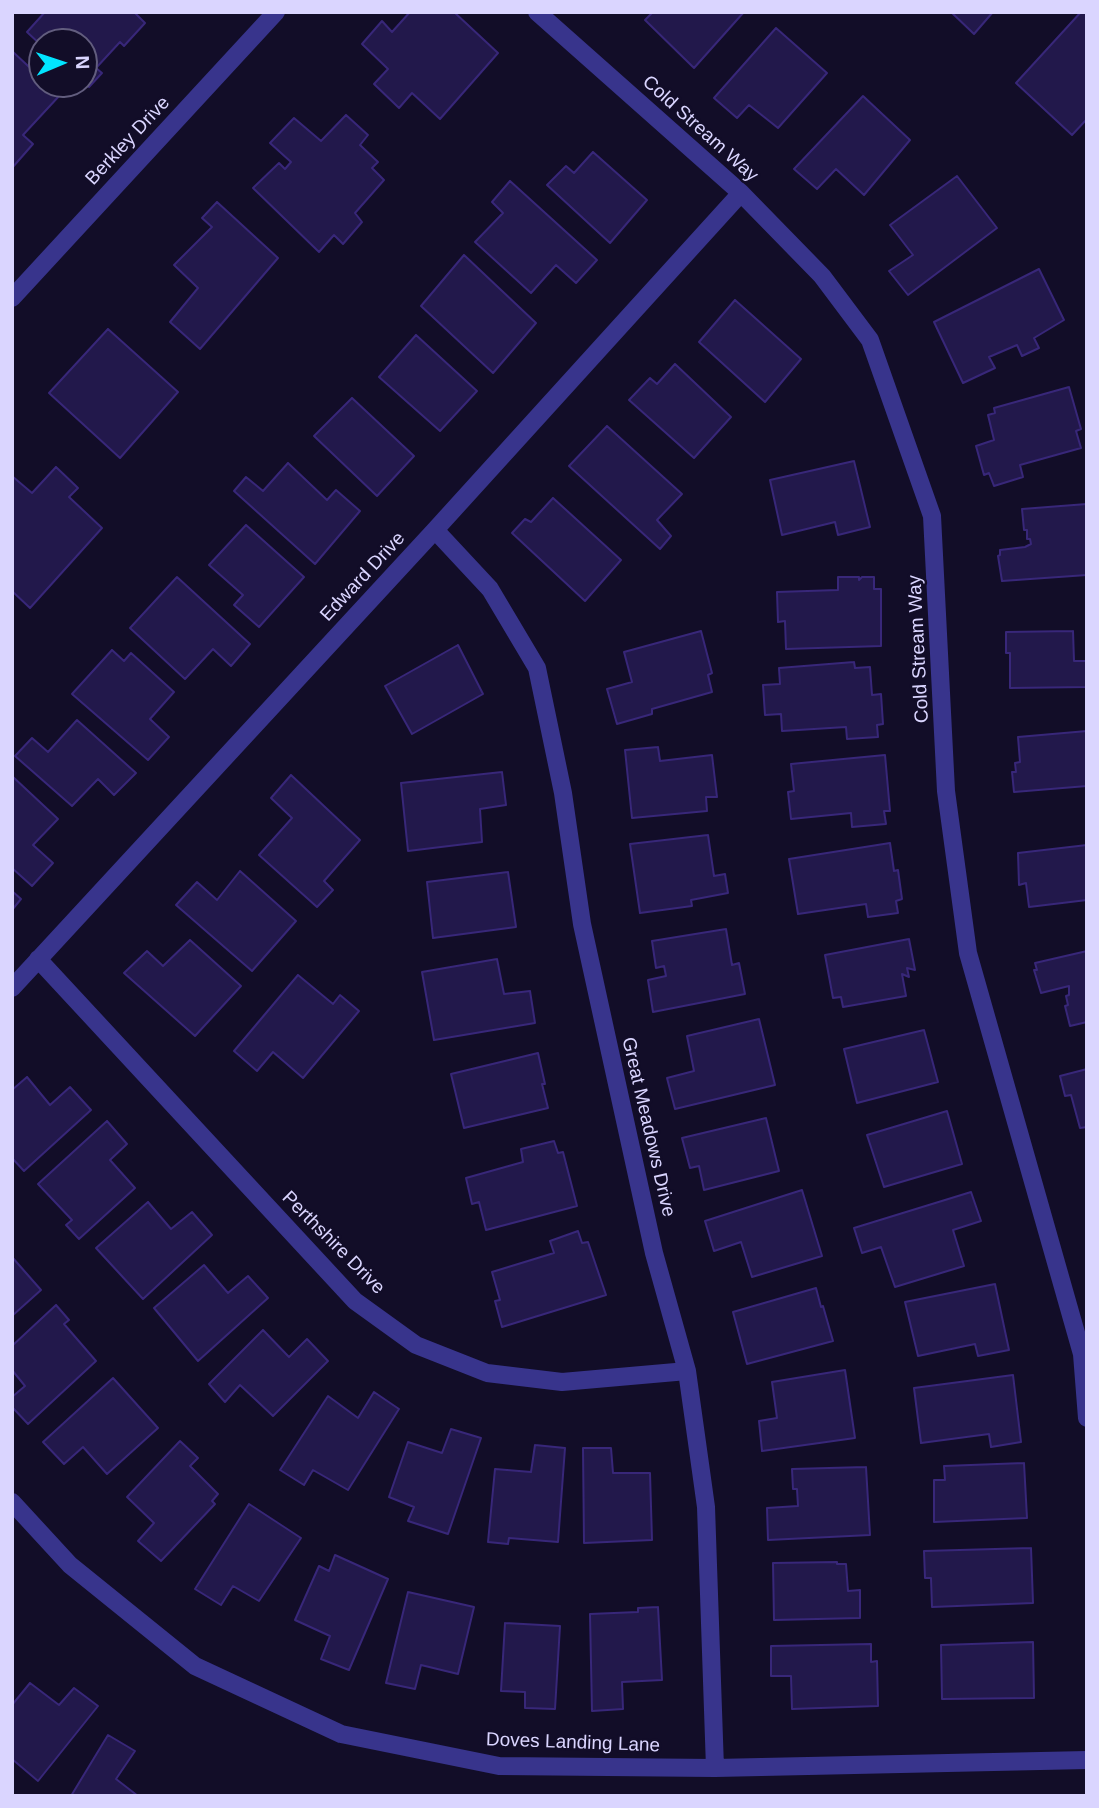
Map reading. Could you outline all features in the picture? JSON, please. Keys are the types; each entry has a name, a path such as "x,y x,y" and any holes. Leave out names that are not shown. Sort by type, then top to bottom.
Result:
{"street":[{"name":"Berkley Drive","path":"12,298 275,12"},
{"name":"Cold Stream Way","path":"537,12 741,193 821,276 870,340 932,516 946,790 968,953 1082,1354 1087,1418"},
{"name":"Edward Drive","path":"12,988 435,530 741,193"},
{"name":"Great Meadows Drive","path":"435,530 490,589 537,667 563,793 582,924 654,1253 687,1371 706,1507 716,1768"},
{"name":"Perthshire Drive","path":"38,959 355,1301 416,1345 486,1373 562,1382 687,1371"},
{"name":"Doves Landing Lane","path":"12,1502 70,1565 195,1666 341,1734 499,1766 716,1768 1087,1760"}],"building":[{"path":"45,12 134,12 145,23 124,46 120,42 98,66 98,28 31,28"},
{"path":"410,12 454,12 498,53 440,119 412,93 399,108 374,84 388,69 362,44 382,21 392,32"},
{"path":"653,12 744,12 694,68 645,20"},
{"path":"951,12 993,12 974,34"},
{"path":"1081,12 1087,12 1087,119 1072,135 1016,83"},
{"path":"776,28 827,73 778,128 749,105 737,118 714,98"},
{"path":"12,51 28,66 28,98 57,98 23,135 33,144 12,168"},
{"path":"863,96 910,140 864,195 836,169 817,189 794,169"},
{"path":"346,115 368,135 360,145 378,162 372,168 384,180 355,213 362,222 343,244 334,235 319,252 253,188 279,163 285,169 291,162 270,143 294,118 321,141"},
{"path":"593,152 647,200 610,243 547,185 566,166 574,173"},
{"path":"957,176 997,228 908,295 889,271 913,255 890,225"},
{"path":"510,181 597,260 576,283 556,265 531,293 475,242 503,213 492,202"},
{"path":"217,202 278,258 200,349 170,322 198,288 174,265 212,227 202,218"},
{"path":"464,255 536,323 493,373 421,306"},
{"path":"1039,269 1064,320 1034,338 1039,348 1022,356 1017,345 989,357 995,368 963,383 934,322"},
{"path":"735,300 801,359 765,402 699,342"},
{"path":"108,329 178,392 120,458 49,393"},
{"path":"416,335 477,391 440,431 379,377"},
{"path":"675,364 731,417 694,458 629,400 650,378 657,384"},
{"path":"1069,387 1081,429 1076,431 1081,448 1020,465 1023,477 994,486 989,473 984,475 976,446 994,440 988,415 995,413 994,408"},
{"path":"352,398 414,456 377,496 314,436"},
{"path":"607,426 682,494 657,520 671,536 660,549 569,466"},
{"path":"854,461 870,527 838,535 835,522 782,535 770,480"},
{"path":"288,463 327,500 336,490 360,511 315,564 234,491 246,477 263,491"},
{"path":"56,467 78,488 69,497 102,528 30,608 12,591 12,476 32,493"},
{"path":"553,498 621,560 585,601 512,533 525,519 531,522"},
{"path":"1087,504 1087,575 1002,581 998,556 1000,550 1031,544 1030,539 1027,539 1027,530 1024,530 1022,509"},
{"path":"246,525 304,577 259,627 234,605 243,595 209,565"},
{"path":"177,577 250,644 231,666 213,649 185,679 130,628"},
{"path":"838,577 859,577 859,580 862,577 874,577 874,589 881,589 881,646 786,649 785,621 778,622 777,592 838,590"},
{"path":"701,631 712,673 708,675 712,692 652,709 652,714 617,724 607,689 632,682 624,652"},
{"path":"1073,631 1074,661 1087,661 1087,687 1010,688 1010,653 1006,653 1006,632"},
{"path":"458,645 483,694 412,734 385,686"},
{"path":"112,650 124,661 131,653 174,692 150,719 169,737 148,760 72,694"},
{"path":"854,662 855,668 870,667 872,695 881,694 883,724 877,725 878,737 847,739 846,727 782,731 781,714 765,715 763,685 780,684 779,668"},
{"path":"77,720 136,773 114,795 98,779 72,806 15,756 32,738 48,752"},
{"path":"1087,731 1087,786 1014,792 1012,772 1016,772 1015,763 1020,762 1018,737"},
{"path":"658,747 660,761 712,755 717,797 706,797 707,811 632,818 625,750"},
{"path":"885,755 890,811 884,811 886,824 852,827 851,813 791,819 788,792 794,791 791,764"},
{"path":"502,772 506,805 480,809 482,842 408,851 401,783"},
{"path":"291,775 360,840 324,881 333,890 317,907 259,855 292,818 271,798"},
{"path":"12,776 58,819 33,845 53,863 32,886 12,868"},
{"path":"708,835 714,876 725,874 728,893 691,900 692,906 640,913 630,844"},
{"path":"890,843 894,871 898,870 902,899 896,901 898,913 868,917 866,904 798,914 789,859"},
{"path":"1087,845 1087,900 1029,907 1026,883 1019,885 1018,853"},
{"path":"240,871 296,921 252,971 176,905 197,882 217,900"},
{"path":"508,872 516,927 433,938 427,882"},
{"path":"12,891 21,899 12,910"},
{"path":"726,929 732,965 739,963 745,994 653,1012 648,980 666,976 664,966 656,968 652,941"},
{"path":"909,939 915,970 907,968 909,977 902,974 906,996 843,1007 841,997 833,998 825,955"},
{"path":"190,940 241,986 195,1036 124,973 147,951 163,966"},
{"path":"1087,951 1087,1022 1070,1026 1065,1006 1068,1005 1066,996 1069,995 1069,986 1041,993 1034,970 1037,970 1035,963"},
{"path":"497,959 504,994 530,991 535,1023 434,1040 422,972"},
{"path":"298,975 333,1004 340,995 359,1011 303,1078 273,1052 257,1071 234,1051"},
{"path":"759,1019 775,1085 675,1109 667,1078 694,1071 687,1036"},
{"path":"924,1030 938,1082 857,1103 844,1049"},
{"path":"538,1053 548,1108 464,1128 451,1074"},
{"path":"1087,1069 1087,1127 1080,1128 1071,1095 1065,1096 1060,1076"},
{"path":"27,1077 50,1105 70,1087 91,1110 24,1171 12,1158 12,1090"},
{"path":"947,1111 962,1164 884,1187 867,1135"},
{"path":"766,1118 779,1171 704,1190 699,1166 690,1168 682,1138"},
{"path":"107,1121 127,1144 110,1160 135,1188 79,1239 66,1225 72,1220 38,1184"},
{"path":"554,1141 558,1153 563,1152 577,1206 486,1230 479,1202 472,1204 466,1178 523,1162 521,1149"},
{"path":"802,1190 822,1256 752,1277 741,1242 714,1251 705,1221"},
{"path":"971,1192 981,1221 953,1230 964,1266 895,1287 881,1247 862,1253 854,1228"},
{"path":"148,1202 171,1229 192,1212 212,1235 143,1299 96,1248"},
{"path":"578,1231 582,1243 588,1242 606,1295 502,1327 495,1301 500,1300 492,1272 554,1253 550,1241"},
{"path":"12,1257 41,1290 12,1316"},
{"path":"204,1265 228,1293 248,1276 268,1298 198,1361 154,1308"},
{"path":"995,1284 1009,1350 978,1356 975,1344 918,1356 905,1302"},
{"path":"816,1288 833,1341 747,1364 733,1312"},
{"path":"56,1305 69,1320 64,1324 96,1361 28,1424 12,1407 12,1397 25,1386 12,1370 12,1346"},
{"path":"263,1330 289,1357 307,1339 328,1361 273,1416 240,1385 225,1402 209,1384"},
{"path":"845,1370 855,1438 762,1451 759,1421 777,1418 772,1382"},
{"path":"1013,1375 1021,1442 991,1447 989,1434 921,1443 914,1388"},
{"path":"113,1378 158,1428 107,1474 83,1447 64,1464 43,1442"},
{"path":"374,1392 399,1409 348,1490 313,1470 304,1485 280,1470 328,1396 358,1418"},
{"path":"451,1429 481,1438 448,1534 408,1521 414,1507 389,1497 408,1442 442,1453"},
{"path":"180,1441 198,1458 190,1466 218,1494 212,1501 215,1504 161,1561 138,1541 154,1523 127,1497"},
{"path":"535,1445 565,1448 558,1542 509,1538 508,1544 488,1542 495,1469 531,1472"},
{"path":"583,1448 611,1448 613,1473 650,1473 652,1540 584,1543"},
{"path":"1024,1463 1027,1518 934,1522 934,1480 945,1480 944,1466"},
{"path":"866,1467 870,1535 768,1540 767,1508 798,1506 797,1489 793,1489 792,1469"},
{"path":"249,1504 301,1538 259,1601 233,1586 221,1605 195,1589"},
{"path":"1031,1548 1033,1603 932,1607 931,1578 925,1578 924,1551"},
{"path":"335,1555 388,1579 349,1670 321,1659 330,1636 295,1620 319,1566 329,1571"},
{"path":"773,1563 846,1564 848,1591 860,1590 860,1618 774,1620"},
{"path":"408,1592 474,1607 458,1674 421,1665 415,1689 386,1683"},
{"path":"658,1607 662,1680 622,1682 623,1709 592,1711 590,1614 638,1612 638,1608"},
{"path":"505,1623 560,1626 555,1709 525,1708 525,1692 501,1691"},
{"path":"1033,1642 1034,1698 942,1699 941,1645"},
{"path":"871,1644 871,1662 877,1661 878,1706 792,1709 791,1676 771,1676 771,1646"},
{"path":"30,1683 59,1705 74,1688 98,1706 38,1781 12,1759 12,1705"},
{"path":"108,1735 135,1751 116,1779 138,1796 71,1796"}]}
